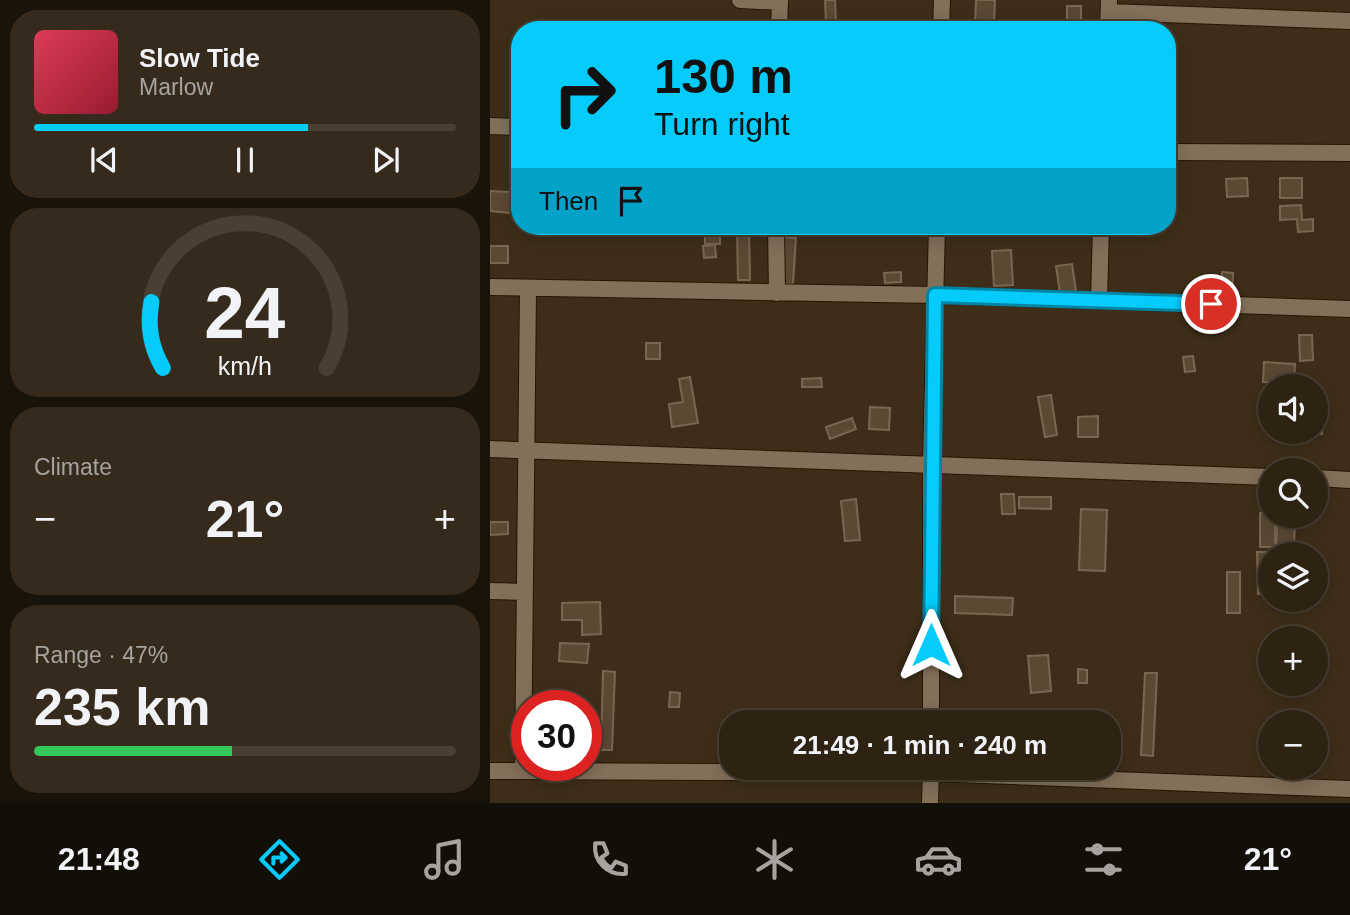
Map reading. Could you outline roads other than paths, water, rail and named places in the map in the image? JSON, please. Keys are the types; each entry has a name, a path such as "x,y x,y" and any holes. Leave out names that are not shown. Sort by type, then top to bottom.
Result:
{"street":[{"path":"740,0 780,1 779,21"},
{"path":"941,21 942,0"},
{"path":"1109,6 1350,22"},
{"path":"490,126 511,127"},
{"path":"1176,152 1350,153"},
{"path":"776,235 777,293"},
{"path":"931,710 931,464 937,235"},
{"path":"1100,301 1101,235"},
{"path":"490,287 935,295 1350,309"},
{"path":"524,690 528,289"},
{"path":"490,449 1258,477"},
{"path":"1328,479 1350,480"},
{"path":"490,591 525,592"},
{"path":"490,771 511,771"},
{"path":"602,771 719,771"},
{"path":"1121,779 1350,789"},
{"path":"930,803 931,780"}]}
